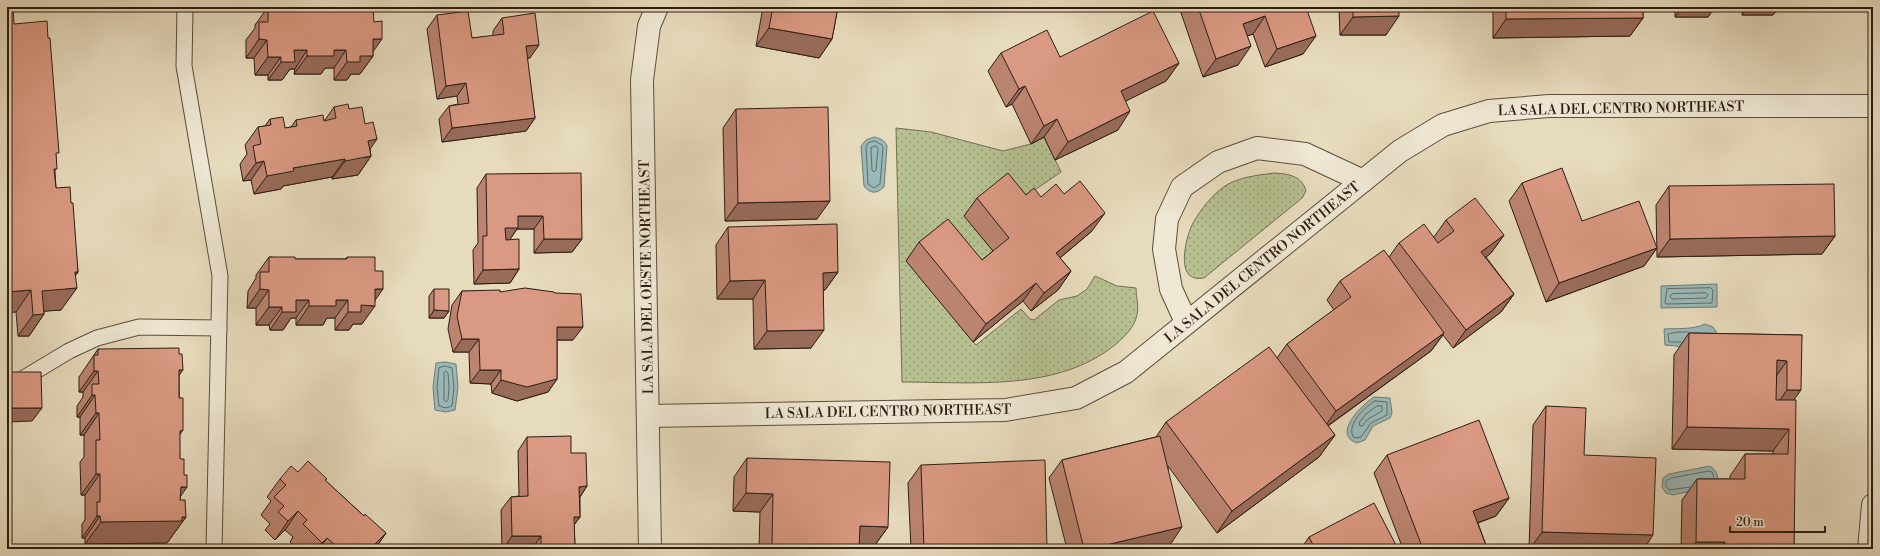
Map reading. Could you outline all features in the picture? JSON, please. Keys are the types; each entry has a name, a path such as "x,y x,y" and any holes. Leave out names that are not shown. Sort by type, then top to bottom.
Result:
{"street":[{"name":"LA SALA DEL OESTE NORTHEAST","path":"650,549 649,416 642,80 649,26 657,7"},
{"name":"LA SALA DEL CENTRO NORTHEAST","path":"649,416 1005,410 1076,398 1126,372 1186,322 1400,151 1443,125 1489,110 1549,106 1873,106"},
{"path":"1186,322 1171,289 1164,249 1167,219 1182,187 1218,162 1257,148 1305,154 1363,181"},
{"path":"1869,549 1872,518"}],"lane":[{"path":"185,7 184,66 220,276 214,549"},
{"path":"24,378 69,351 97,338 139,327 219,328"}],"green space":[{"path":"896,128 931,132 1003,151 1031,144 1044,137 1061,172 976,230 997,256 969,278 907,261 976,345 1021,309 1030,319 1034,320 1059,300 1077,296 1087,289 1095,276 1117,286 1136,288 1138,312 1134,324 1126,335 1116,344 1093,359 1068,370 1041,377 985,383 902,382"},
{"path":"1275,173 1290,175 1298,179 1306,191 1302,198 1204,278 1196,278 1189,275 1184,262 1188,236 1193,223 1207,203 1225,186 1236,180"}],"water":[{"path":"874,137 882,140 887,146 884,187 879,191 871,192 864,186 861,146 866,140"},
{"path":"1717,284 1717,307 1661,308 1661,286"},
{"path":"1705,324 1713,327 1717,333 1715,341 1686,347 1665,345 1664,329 1690,328"},
{"path":"445,362 456,364 458,387 455,410 446,412 435,410 433,387 436,363"},
{"path":"1374,397 1390,398 1392,413 1390,418 1373,426 1365,440 1357,443 1350,439 1347,433 1348,426 1357,412"},
{"path":"8,439 11,512 7,512"},
{"path":"1710,466 1716,471 1718,477 1718,482 1714,486 1673,495 1666,493 1662,487 1663,478 1669,474"}],"building":[{"path":"7,7 13,7 14,24 47,21 48,38 50,38 59,153 56,153 57,169 54,169 56,188 70,187 71,203 73,203 78,272 75,272 77,288 42,291 44,314 33,315 31,290 7,292"},
{"path":"268,7 294,7 294,9 346,9 346,7 373,7 374,22 382,21 382,39 373,39 373,56 360,56 360,62 347,62 346,50 334,50 334,56 307,56 307,50 294,50 295,62 281,62 281,57 268,57 267,40 259,39 259,22 268,22"},
{"path":"773,7 838,7 832,39 769,28"},
{"path":"1198,7 1306,7 1316,36 1277,49 1265,16 1243,24 1251,46 1216,59"},
{"path":"1353,7 1399,7 1399,16 1353,17"},
{"path":"1506,7 1643,7 1643,18 1506,19"},
{"path":"468,11 472,38 504,34 502,18 535,13 539,45 526,46 535,118 452,128 449,106 469,103 466,83 446,86 437,15"},
{"path":"1153,11 1179,63 1121,91 1130,111 1068,142 1057,119 1044,126 1025,86 1019,89 1001,53 1047,30 1060,57"},
{"path":"348,104 349,109 362,107 365,124 373,122 377,139 368,141 371,156 293,168 294,171 267,176 264,161 256,163 253,146 261,144 258,127 271,125 270,119 283,117 285,128 297,126 296,120 323,115 324,121 336,118 334,107"},
{"path":"828,107 830,201 738,203 736,109"},
{"path":"1562,168 1582,221 1639,201 1657,248 1559,283 1522,183"},
{"path":"581,173 582,239 544,239 543,216 518,216 518,228 505,228 506,240 519,239 519,269 483,270 483,236 487,236 486,174"},
{"path":"1008,173 1026,195 1034,188 1041,197 1056,184 1064,194 1080,181 1105,213 1056,253 1071,271 1044,293 1036,283 986,324 919,242 948,219 982,260 1009,238 977,198"},
{"path":"1834,184 1835,236 1670,239 1669,186"},
{"path":"1475,198 1504,235 1481,252 1514,294 1466,330 1399,243 1424,224 1438,243 1454,231 1446,220"},
{"path":"837,224 838,272 823,273 824,330 767,331 765,280 730,281 728,227"},
{"path":"1384,250 1444,333 1336,411 1287,344 1351,297 1340,281"},
{"path":"269,257 295,257 295,259 347,259 347,257 375,257 375,271 383,271 383,289 375,289 375,306 361,305 361,312 348,312 348,300 336,300 336,306 309,306 309,300 296,300 296,312 282,312 282,307 269,307 269,290 260,289 260,272 269,272"},
{"path":"525,288 555,293 581,294 583,327 557,327 557,379 527,387 501,380 501,370 480,370 479,339 462,339 457,316 462,291 500,290 500,292"},
{"path":"434,289 449,289 449,311 434,310"},
{"path":"1689,333 1802,335 1801,390 1787,390 1787,361 1777,360 1776,400 1796,400 1794,549 1725,549 1725,542 1696,542 1697,479 1745,479 1745,454 1788,454 1789,429 1687,427"},
{"path":"1269,347 1335,435 1232,511 1166,422"},
{"path":"179,348 179,354 182,354 183,370 179,370 179,398 183,398 183,430 180,431 180,459 184,459 184,475 187,475 187,487 181,487 180,500 185,500 186,517 182,517 182,521 101,522 100,516 97,516 97,502 100,502 100,474 96,474 96,440 100,440 99,413 96,413 95,395 92,395 92,384 99,384 98,371 94,371 94,355 98,355 98,349"},
{"path":"7,372 41,372 42,408 7,408"},
{"path":"1546,406 1586,408 1584,455 1656,458 1653,535 1542,532"},
{"path":"1479,420 1509,498 1473,511 1487,548 1423,549 1387,455"},
{"path":"571,436 571,453 586,453 587,486 579,487 580,517 574,517 575,547 541,548 541,536 512,536 511,497 528,496 527,437"},
{"path":"1160,436 1182,527 1084,549 1062,460"},
{"path":"747,458 890,462 888,527 860,526 859,548 772,545 773,494 746,493"},
{"path":"1045,460 1047,548 924,549 921,465"},
{"path":"308,461 327,479 325,480 364,516 365,514 386,533 375,544 381,549 333,549 336,546 327,538 322,543 303,524 307,520 298,511 288,521 278,512 284,506 274,497 286,485 280,479 291,466 298,472"},
{"path":"1374,503 1398,549 1315,549 1309,537"}]}
